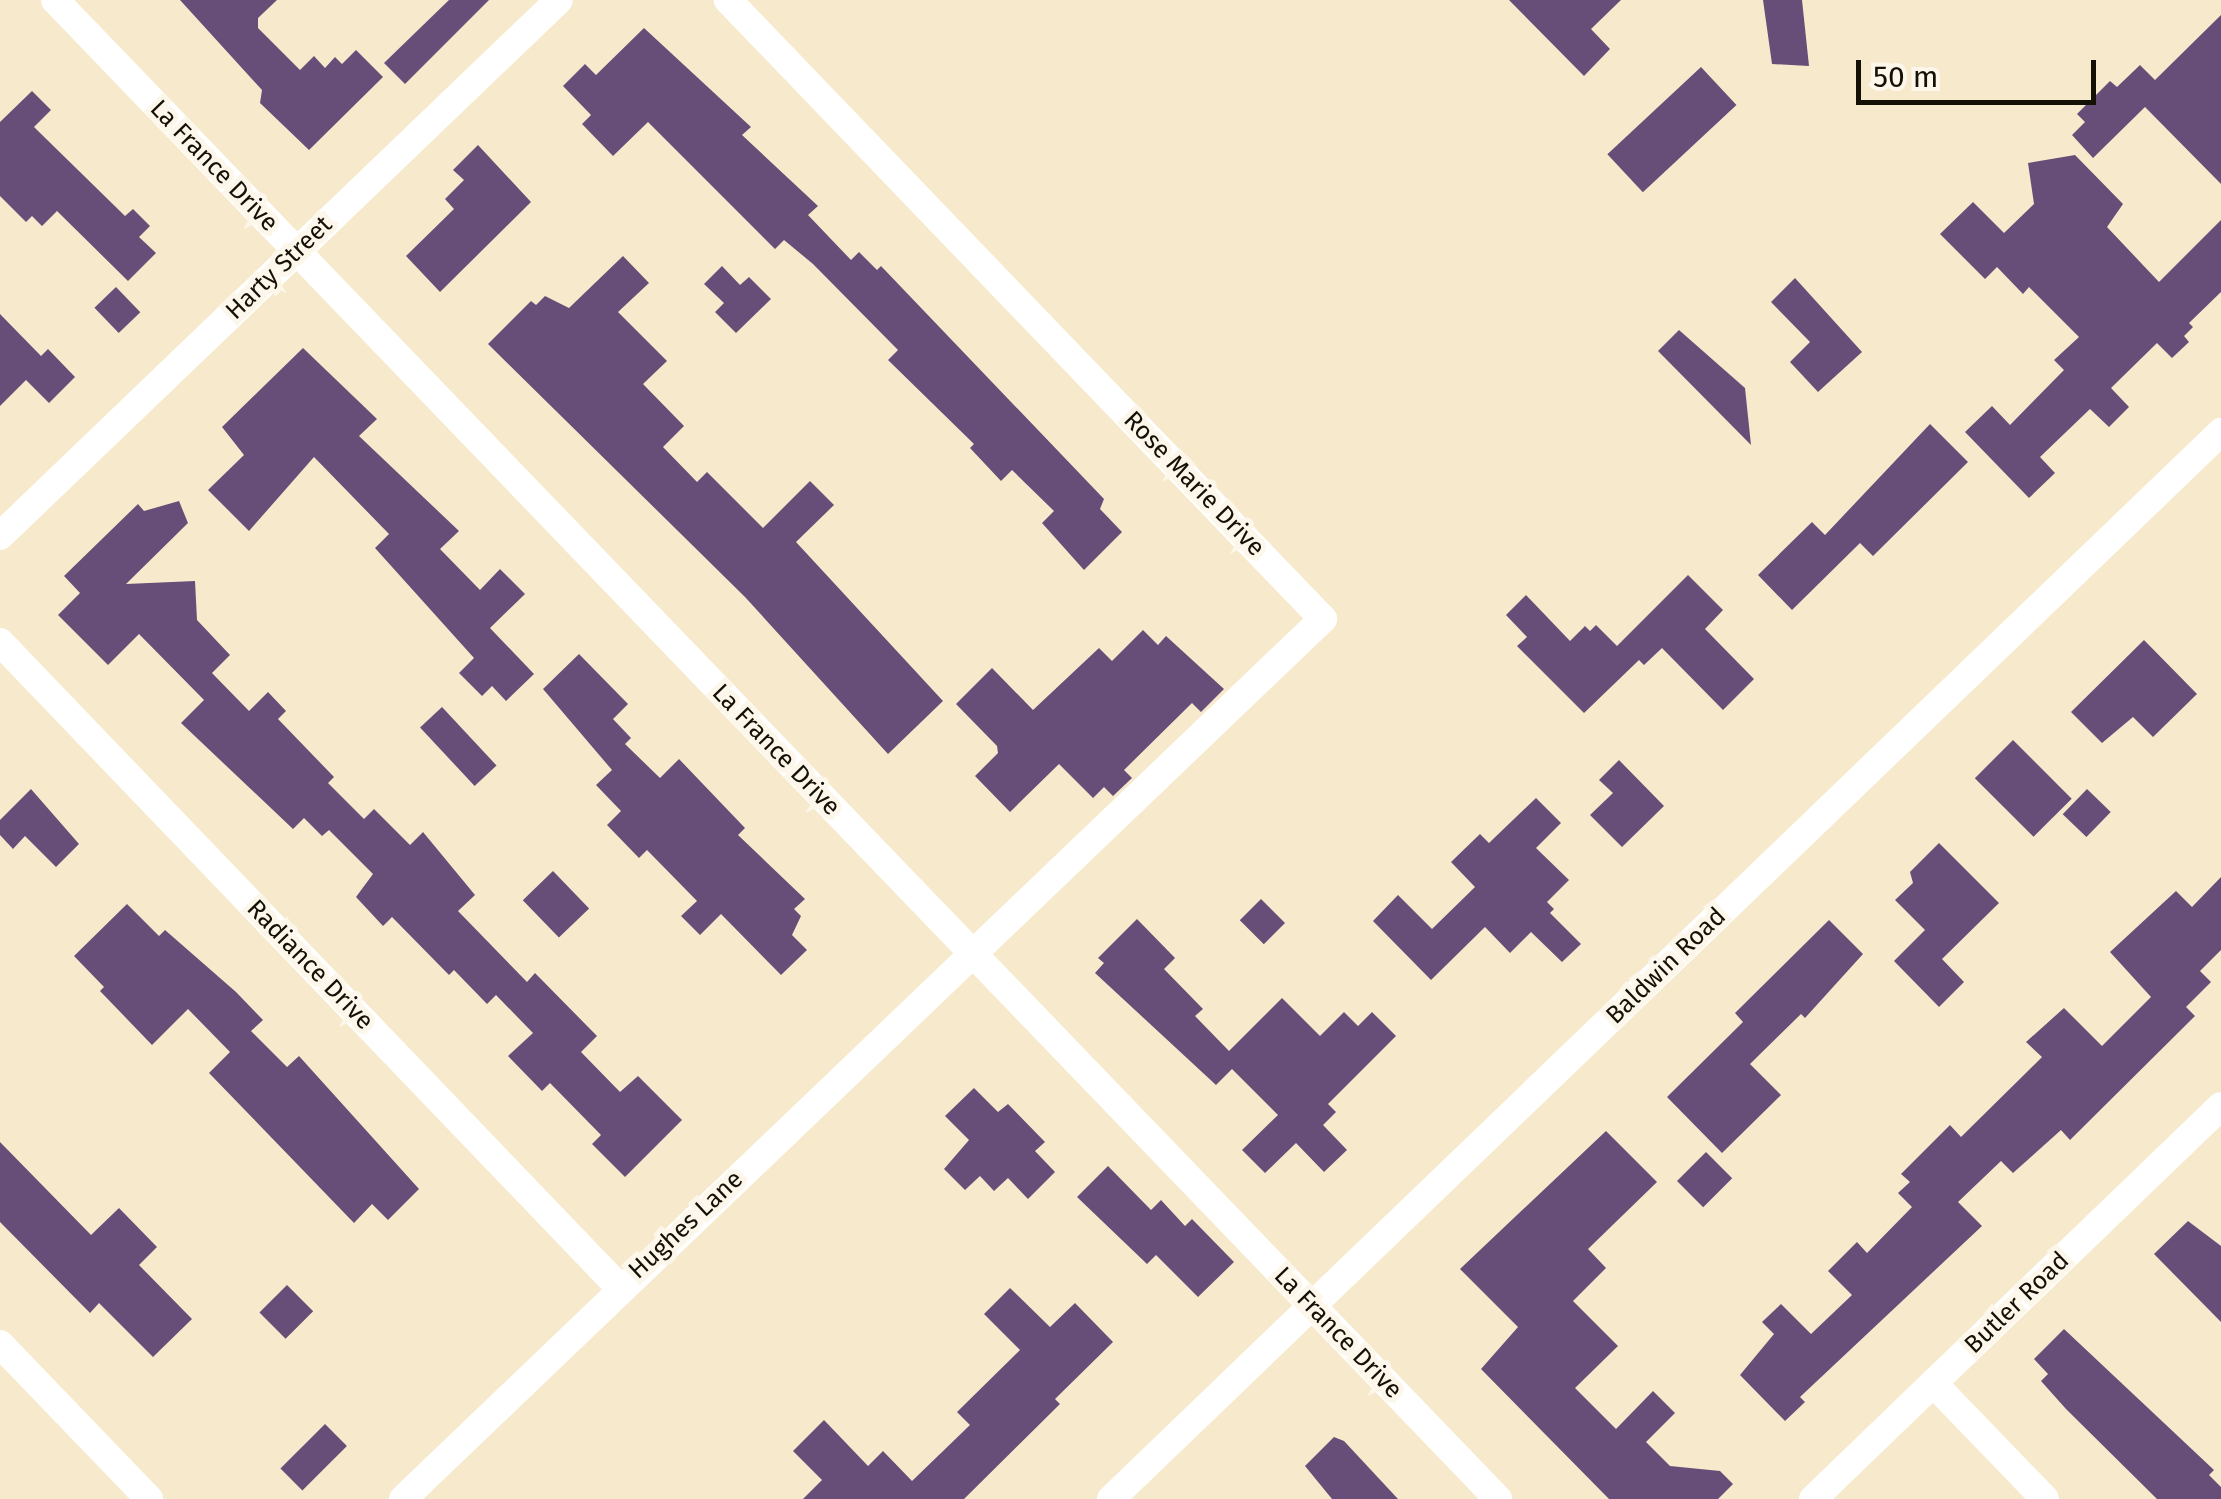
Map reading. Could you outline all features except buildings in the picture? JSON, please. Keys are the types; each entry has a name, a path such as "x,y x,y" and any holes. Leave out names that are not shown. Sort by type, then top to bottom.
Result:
{"street":[{"name":"La France Drive","path":"55,0 1498,1499"},
{"name":"Harty Street","path":"0,536 559,0"},
{"name":"Rose Marie Drive","path":"728,0 1323,619 972,955"},
{"name":"Baldwin Road","path":"1110,1499 2221,432"},
{"name":"Radiance Drive","path":"0,642 619,1288"},
{"name":"Hughes Lane","path":"403,1499 619,1288 972,955"},
{"name":"Butler Road","path":"1813,1499 2217,1118"},
{"path":"0,1344 150,1499"},
{"path":"1933,1383 2044,1499"}]}
